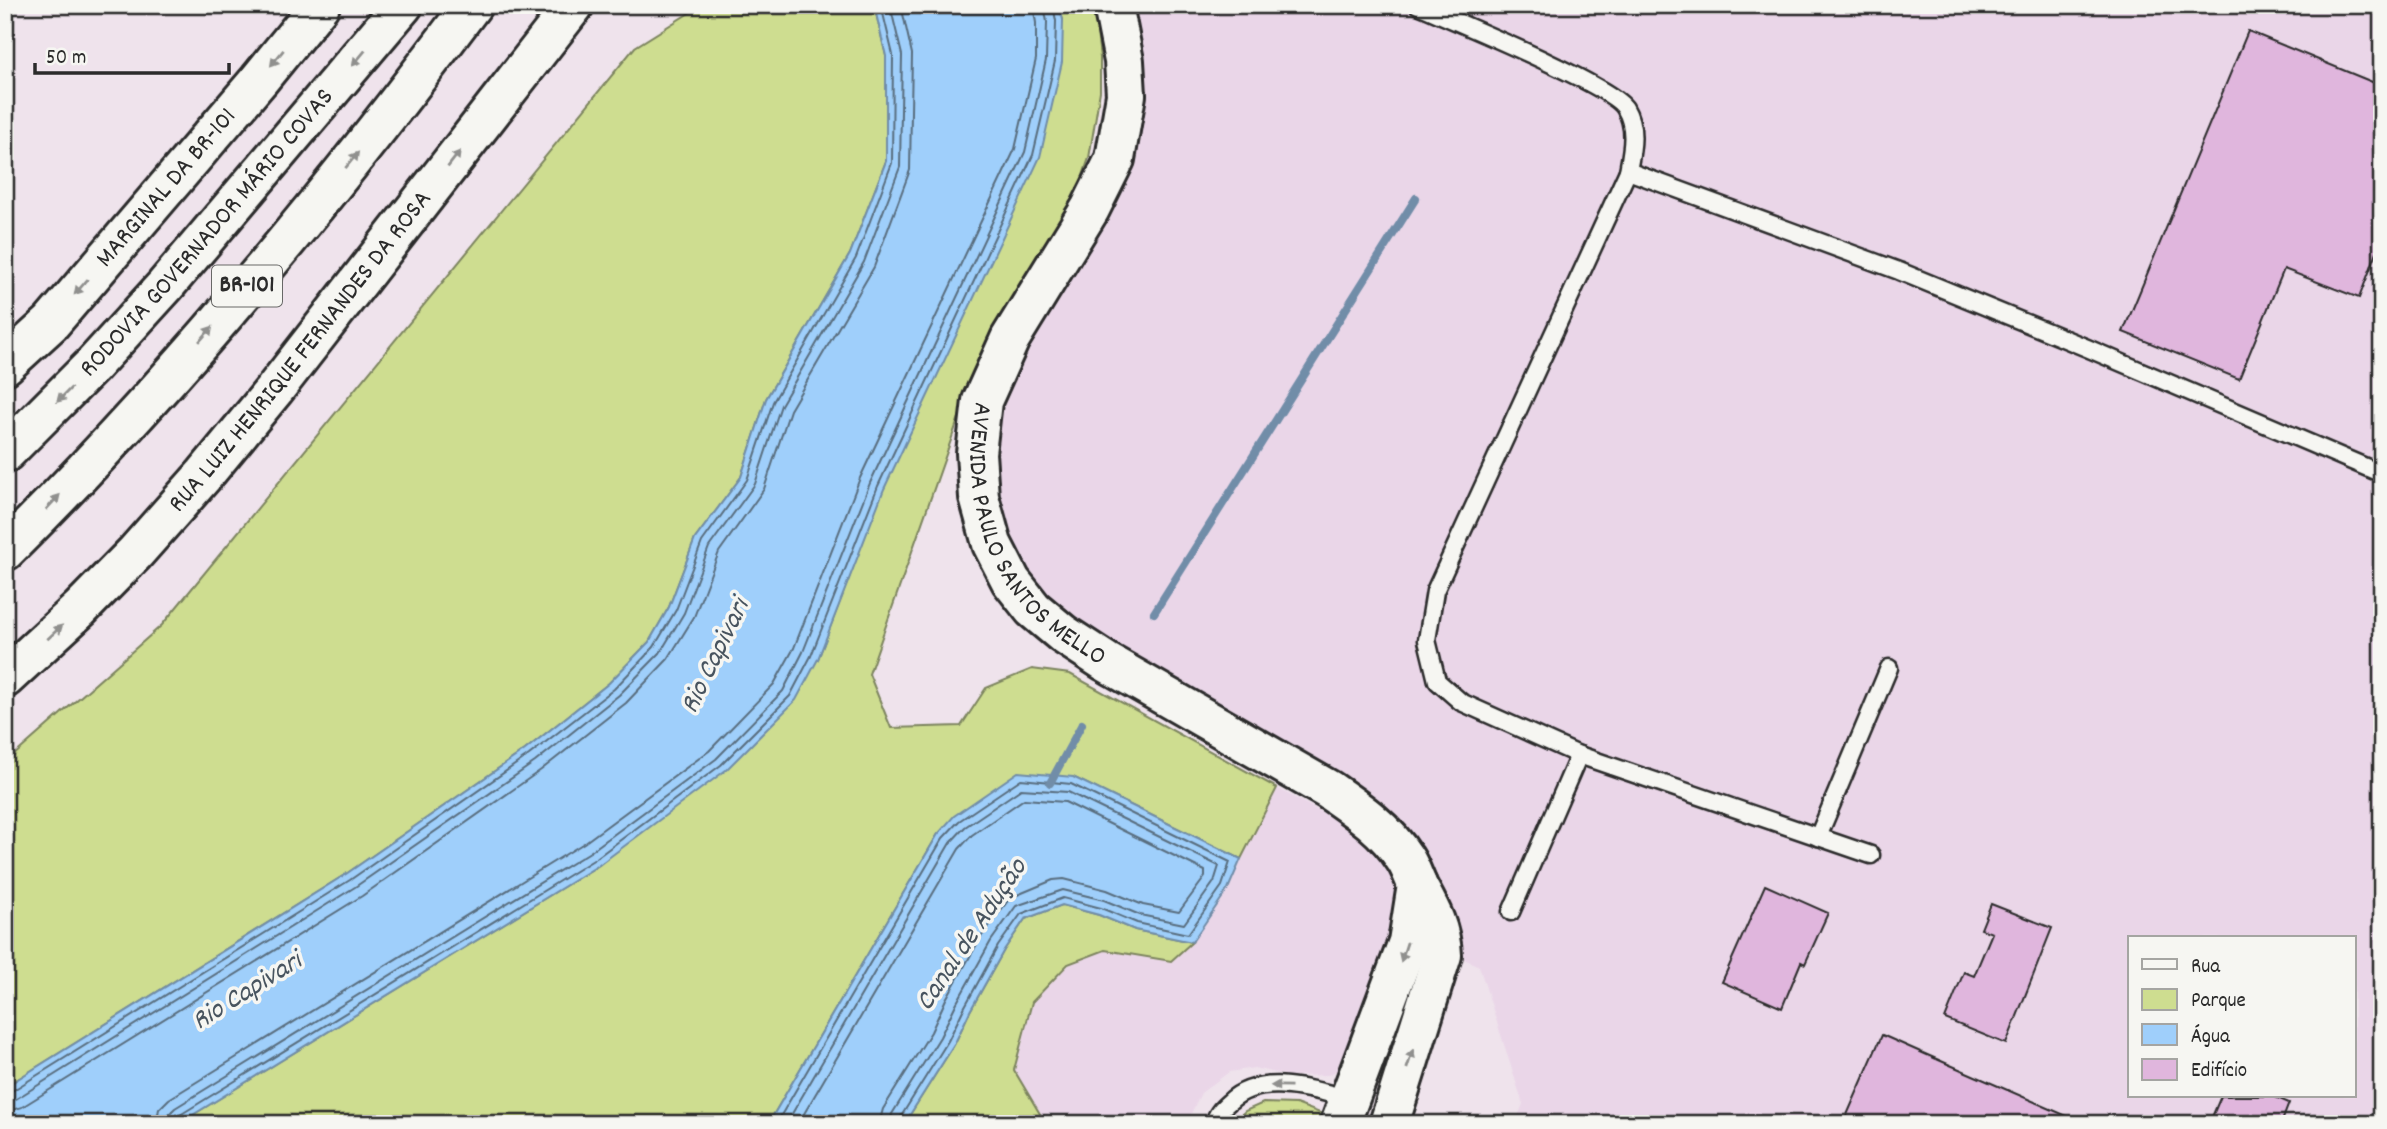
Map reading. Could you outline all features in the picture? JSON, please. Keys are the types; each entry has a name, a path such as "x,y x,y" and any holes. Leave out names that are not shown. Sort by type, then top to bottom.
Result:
{"main road":[{"name":"MARGINAL DA BR-101","path":"5,365 51,323 320,5"},
{"name":"RODOVIA GOVERNADOR MÁRIO COVAS","path":"5,453 92,366 156,296 403,5"},
{"name":"BR-101","path":"5,551 125,426 216,322 359,151 472,5"},
{"name":"RUA LUIZ HENRIQUE FERNANDES DA ROSA","path":"5,678 135,553 205,474 275,389 575,5"},
{"name":"AVENIDA PAULO SANTOS MELLO","path":"1112,5 1124,61 1126,95 1115,159 1090,209 1010,339 982,401 976,453 979,497 992,544 1011,581 1033,609 1063,634 1106,662 1329,790 1388,835 1407,861 1435,918 1441,936 1442,955 1391,1118"},
{"path":"1391,1118 1344,1111 1408,942 1417,885"}],"lane":[{"path":"1418,5 1593,84 1625,106 1634,138 1628,171 1435,592 1427,640 1437,681 1461,702 1579,755 1871,855"},
{"path":"1628,171 1899,271 2100,353 2382,474"},
{"path":"1818,836 1889,668"},
{"path":"1511,912 1579,755"},
{"path":"1214,1124 1216,1115 1235,1096 1260,1086 1298,1087 1344,1111"}],"shaded area":[{"path":"1131,5 2382,5 2382,1124 1515,1124 1523,1104 1479,966 1460,957 1459,932 1422,853 1073,620 1046,597 1026,571 1009,537 996,494 994,453 999,405 1025,347 1105,217"},
{"path":"1277,788 1350,828 1373,848 1390,871 1397,888 1395,911 1379,966 1338,1070 1328,1075 1289,1076 1254,1068 1229,1072 1201,1093 1186,1124 904,1124 1004,950 1228,889"}],"green space":[{"path":"702,5 874,5 886,56 886,161 850,254 766,399 741,477 695,539 669,607 649,642 609,683 525,750 346,874 5,1087 5,763 162,625 635,47"},
{"path":"1059,5 1094,5 1100,58 1100,91 1089,158 1078,190 970,386 869,674 891,728 961,726 986,688 1032,669 1070,674 1277,788 1241,859 1073,777 938,834 768,1124 178,1124 599,865 818,659 1063,20"},
{"path":"1062,905 1099,915 1135,930 1192,942 1171,961 1105,950 1068,964 1032,1002 1014,1070 1046,1124 904,1124 954,1045 1004,950 1025,919"},
{"path":"1263,1103 1296,1104 1323,1114 1320,1124 1232,1124 1245,1111"}],"water":[{"name":"Rio Capivari","path":"874,5 1059,5 1063,20 1062,62 1040,157 884,489 818,659 796,700 726,770 599,865 178,1124 5,1124 5,1087 346,874 525,750 609,683 649,642 669,607 695,539 741,477 766,399 850,254 886,161 886,56"},
{"name":"Canal de Adução","path":"1018,772 1073,777 1241,859 1228,889 1192,942 1135,930 1099,915 1062,905 1025,919 1004,950 954,1045 904,1124 768,1124 938,834 954,816"}],"building":[{"path":"2248,31 2382,86 2382,239 2359,298 2284,269 2239,379 2123,332"},
{"path":"1765,885 1828,913 1805,964 1801,962 1782,1008 1722,982"},
{"path":"1991,904 2052,928 2006,1044 1945,1019 1964,972 1974,976 1992,933 1981,929"},
{"path":"1882,1035 1925,1054 2085,1124 1843,1124"},
{"path":"2220,1098 2278,1098 2289,1103 2281,1124 2209,1124"}],"waterway":[{"path":"1154,613 1416,198"},
{"path":"1050,783 1082,724"}]}
